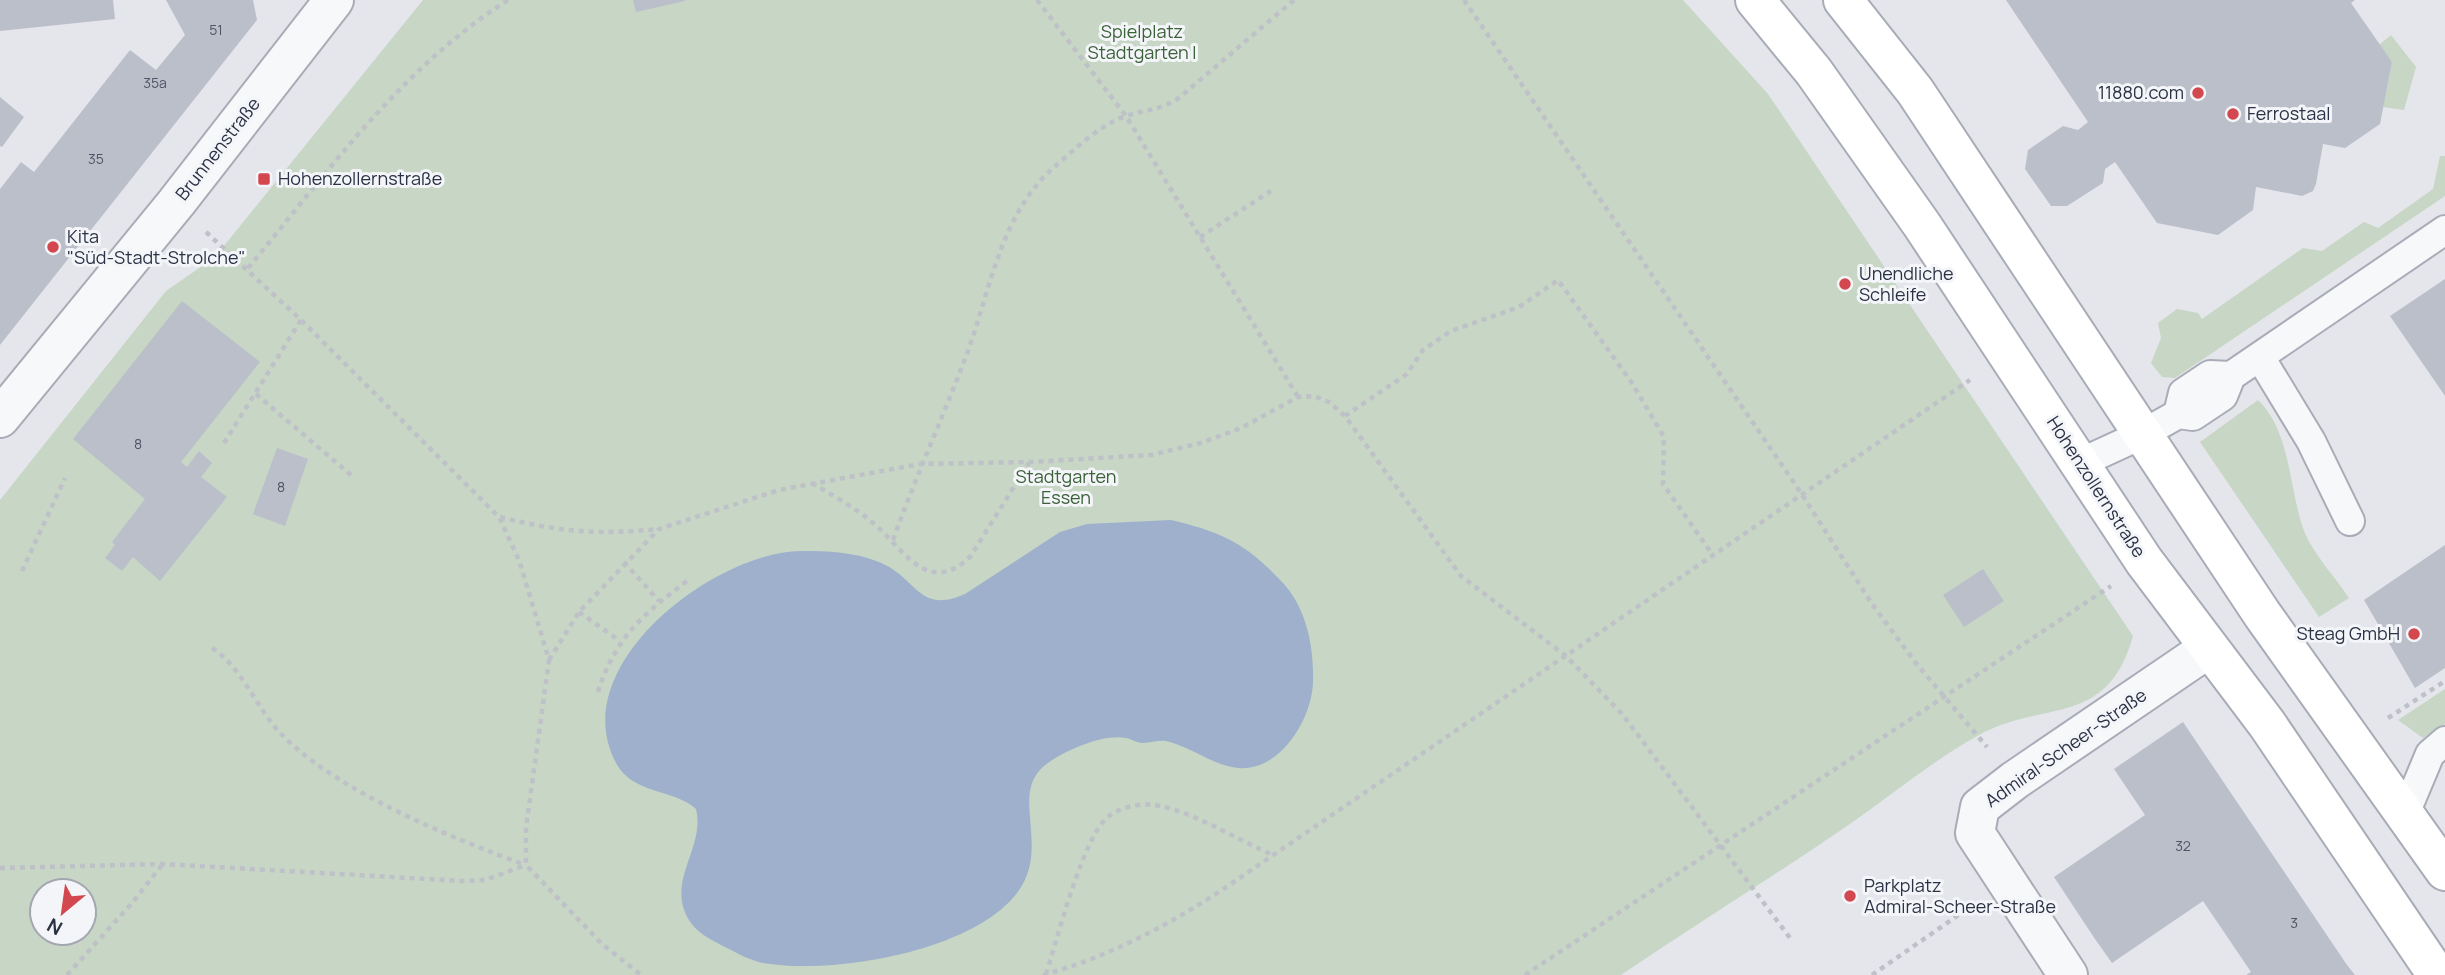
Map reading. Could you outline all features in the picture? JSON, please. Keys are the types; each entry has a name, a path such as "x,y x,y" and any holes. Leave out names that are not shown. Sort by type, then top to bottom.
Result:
{"main road":[{"name":"Hohenzollernstraße","path":"1755,0 1814,72 1922,225 2144,561 2267,724 2437,975"},
{"path":"1843,0 1915,91 2141,435 2404,816 2445,871"}],"street":[{"name":"Brunnenstraße","path":"0,418 176,203 328,3"},
{"name":"Admiral-Scheer-Straße","path":"2068,975 1975,834 1980,807 2015,780 2209,648"}],"lane":[{"path":"2080,463 2141,435 2178,414 2193,416 2223,397 2231,376 2445,230"},
{"path":"2260,357 2311,441 2350,521"},
{"path":"2404,816 2430,754 2445,741"}],"path":[{"path":"248,268 342,153 409,78 453,40 508,0"},
{"path":"1037,0 1126,116 1298,397"},
{"path":"893,540 920,464 968,349 998,256 1025,202 1051,170 1084,143 1126,116 1164,108 1293,0"},
{"path":"1464,0 1801,494 1872,604 1943,695 2015,780"},
{"path":"1200,237 1271,191"},
{"path":"176,203 248,268 499,517 519,560 549,660"},
{"path":"1345,416 1407,374 1423,350 1451,331 1519,307 1558,280 1632,383 1664,437 1663,484 1712,554"},
{"path":"224,443 301,320"},
{"path":"1044,974 1123,947 1174,921 1970,380"},
{"path":"256,394 351,475"},
{"path":"499,517 558,531 605,534 659,529 779,490 920,464 1030,462 1151,454 1201,443 1241,428 1298,397 1314,396 1329,402 1345,416 1461,576 1566,656 1643,740 1718,845 1790,938"},
{"path":"812,483 863,515 893,540 908,561 919,568 942,572 962,564 986,534 1030,462"},
{"path":"22,571 65,478"},
{"path":"526,865 526,828 549,660 579,611 659,529"},
{"path":"1525,975 2109,587 2144,561"},
{"path":"624,562 659,601"},
{"path":"598,692 606,668 620,641 659,601 687,581"},
{"path":"579,611 620,641"},
{"path":"212,648 227,658 269,721 309,758 420,821 526,865 602,944 641,975"},
{"path":"2387,719 2445,681"},
{"path":"1044,974 1084,860 1108,817 1129,806 1153,805 1190,817 1274,855"},
{"path":"0,868 163,864 463,881 485,880 526,865"},
{"path":"67,975 133,902 163,864"},
{"path":"1872,975 2007,881"}],"green space":[{"name":"Stadtgarten Essen","path":"423,0 1683,0 1768,94 2133,636 2122,665 2107,686 2090,699 2071,707 2003,724 1962,745 1819,845 1621,975 0,975 0,500 166,291 215,257"},
{"path":"2391,35 2416,67 2404,110 2383,107 2392,62 2379,45"},
{"path":"2440,156 2445,156 2445,196 2175,378 2162,377 2151,363 2161,338 2158,323 2177,309 2198,313 2202,319 2303,248 2322,251 2364,222 2378,228 2433,189"},
{"path":"2258,400 2269,412 2283,442 2306,535 2349,598 2319,617 2200,442"},
{"path":"2445,689 2445,724 2423,738 2398,720"}],"water":[{"path":"1171,520 1205,529 1245,549 1283,583 1298,605 1310,643 1313,682 1307,712 1300,727 1280,752 1253,767 1238,768 1166,741 1141,743 1117,737 1085,744 1056,758 1036,775 1030,789 1031,857 1027,875 1017,893 996,913 968,931 899,955 825,965 763,963 702,934 691,923 681,894 696,838 696,809 676,797 632,781 623,773 616,763 605,726 611,689 629,654 656,621 691,593 728,571 766,556 801,551 860,556 892,569 927,597 949,599 965,594 1060,532 1087,524"}],"building":[{"path":"0,0 113,0 115,19 0,31"},
{"path":"166,0 253,0 257,20 0,345 0,189 21,162 34,172 130,50 156,70 185,35"},
{"path":"633,0 685,0 685,1 636,12"},
{"name":"Ferrostaal","path":"2006,0 2355,0 2351,3 2392,62 2380,124 2345,148 2323,144 2313,191 2302,196 2256,187 2253,210 2218,235 2157,223 2115,162 2105,169 2103,183 2067,206 2051,206 2025,169 2028,150 2063,126 2078,130 2088,122"},
{"path":"0,97 24,117 2,147 0,146"},
{"path":"2445,279 2445,396 2390,316"},
{"path":"182,301 260,362 181,462 187,467 199,451 212,463 201,477 227,497 160,581 133,557 122,571 105,558 115,545 112,542 145,499 73,439"},
{"path":"277,448 308,459 285,526 253,514"},
{"name":"Steag GmbH","path":"2445,545 2445,668 2415,688 2364,600"},
{"path":"1983,569 2004,601 1964,627 1943,595"},
{"path":"2183,722 2355,975 2246,975 2251,972 2203,901 2112,963 2095,939 2054,877 2145,815 2114,769"}],"place":[{"name":"11880.com","path":"2198,93"},
{"name":"Ferrostaal","path":"2233,114"},
{"name":"Hohenzollernstraße","path":"264,179"},
{"name":"Kita \"Süd-Stadt-Strolche\"","path":"53,247"},
{"name":"Unendliche Schleife","path":"1845,284"},
{"name":"Steag GmbH","path":"2414,634"},
{"name":"Parkplatz Admiral-Scheer-Straße","path":"1850,896"}],"park label":[{"name":"Spielplatz Stadtgarten I","path":"1142,42"}]}
